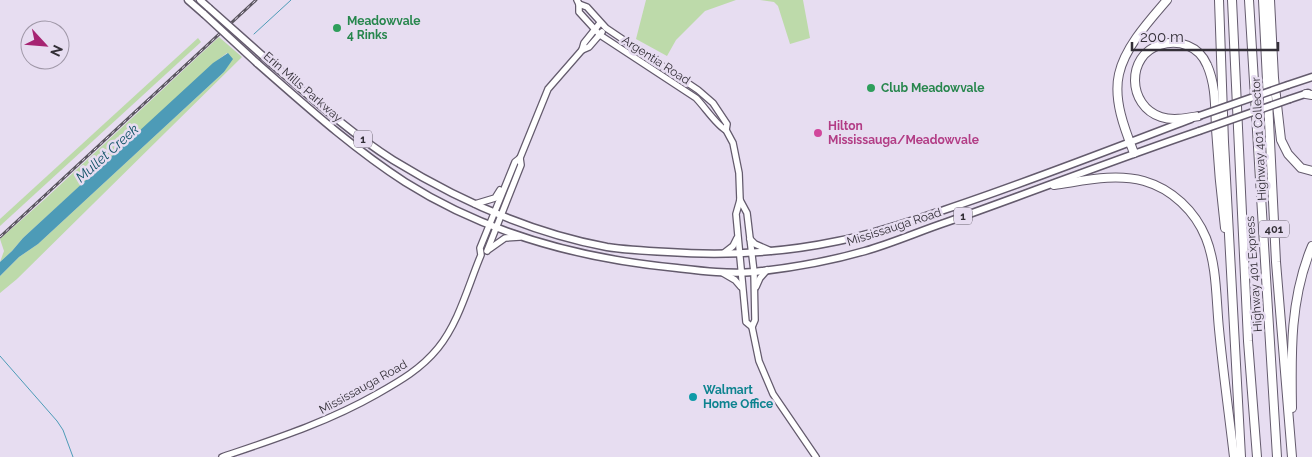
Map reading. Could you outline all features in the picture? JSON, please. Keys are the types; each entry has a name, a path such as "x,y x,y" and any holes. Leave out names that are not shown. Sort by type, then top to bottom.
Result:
{"highway":[{"path":"1134,153 1117,99 1119,74 1128,51 1167,0"},
{"path":"1219,0 1224,142 1241,457"},
{"name":"Highway 401 Express","path":"1232,0 1248,332 1257,457"},
{"name":"Highway 401 Express","path":"1249,0 1277,457"},
{"name":"Highway 401 Collector","path":"1263,0 1276,262 1293,457"},
{"path":"1270,0 1274,78 1281,140 1288,154 1301,168 1312,172"},
{"path":"1199,116 1177,119 1161,117 1150,111 1141,102 1134,88 1134,73 1140,59 1153,47 1169,42 1183,43 1196,50 1207,64 1212,80 1221,195 1233,295"},
{"path":"1054,185 1112,177 1145,181 1175,196 1195,218 1206,240 1213,267 1234,457"},
{"path":"1293,457 1291,362 1294,314 1301,274 1312,246"}],"main road":[{"name":"Erin Mills Parkway","path":"188,0 312,111 368,157 407,183 452,208 489,225"},
{"name":"Erin Mills Parkway","path":"200,0 263,56 374,147 442,188 494,212"},
{"name":"Mississauga Road","path":"494,212 540,229 605,246 642,251 739,254 772,252 841,241 968,202 1199,116 1312,77"},
{"name":"Mississauga Road","path":"489,225 522,237 585,254 650,266 721,272 767,270 866,251 1054,185 1134,153 1310,93"}],"street":[{"name":"Argentia Road","path":"578,2 587,7 606,28 698,90 713,103 727,124 726,130 736,157 740,200 736,214 746,322 752,327"},
{"name":"Argentia Road","path":"578,2 580,12 594,30 696,98 721,128 726,130"},
{"path":"494,212 515,162 520,158 548,90 582,50 584,43 600,23"},
{"path":"582,50 589,47 606,28"},
{"path":"487,251 521,165 520,158"},
{"path":"475,204 495,198 507,180"},
{"name":"Argentia Road","path":"740,200 747,213 752,253 755,288 755,320 752,327 759,360 773,394 816,457"},
{"name":"Mississauga Road","path":"222,457 326,420 410,375 425,363 452,326 481,255 480,248 494,212"},
{"path":"720,254 728,251 733,246 738,236"},
{"path":"481,255 505,238 522,237"},
{"path":"750,238 755,244 772,252"},
{"path":"755,288 767,270"},
{"path":"721,272 735,280 742,288"}],"green space":[{"path":"646,0 736,0 705,11 676,40 667,56 636,39"},
{"path":"760,0 803,0 810,38 790,44 778,6 774,2"},
{"path":"219,37 242,57 17,279 0,293 0,276 19,257 38,244 224,72 232,59 227,53 219,59 23,238 0,262 4,251 0,239"},
{"path":"198,38 201,42 0,226 0,219"}],"water":[{"path":"228,53 233,59 224,72 38,244 19,257 0,276 0,262 23,238 213,63"}],"waterway":[{"name":"Mullet Creek","path":"254,34 291,0"},
{"path":"0,356 57,421 63,430 73,457"}],"railway":[{"path":"0,237 256,0"}],"place":[{"name":"Meadowvale 4 Rinks","path":"337,28"},
{"name":"Club Meadowvale","path":"871,88"},
{"name":"Hilton Mississauga/Meadowvale","path":"818,133"},
{"name":"Walmart Home Office","path":"693,397"}]}
